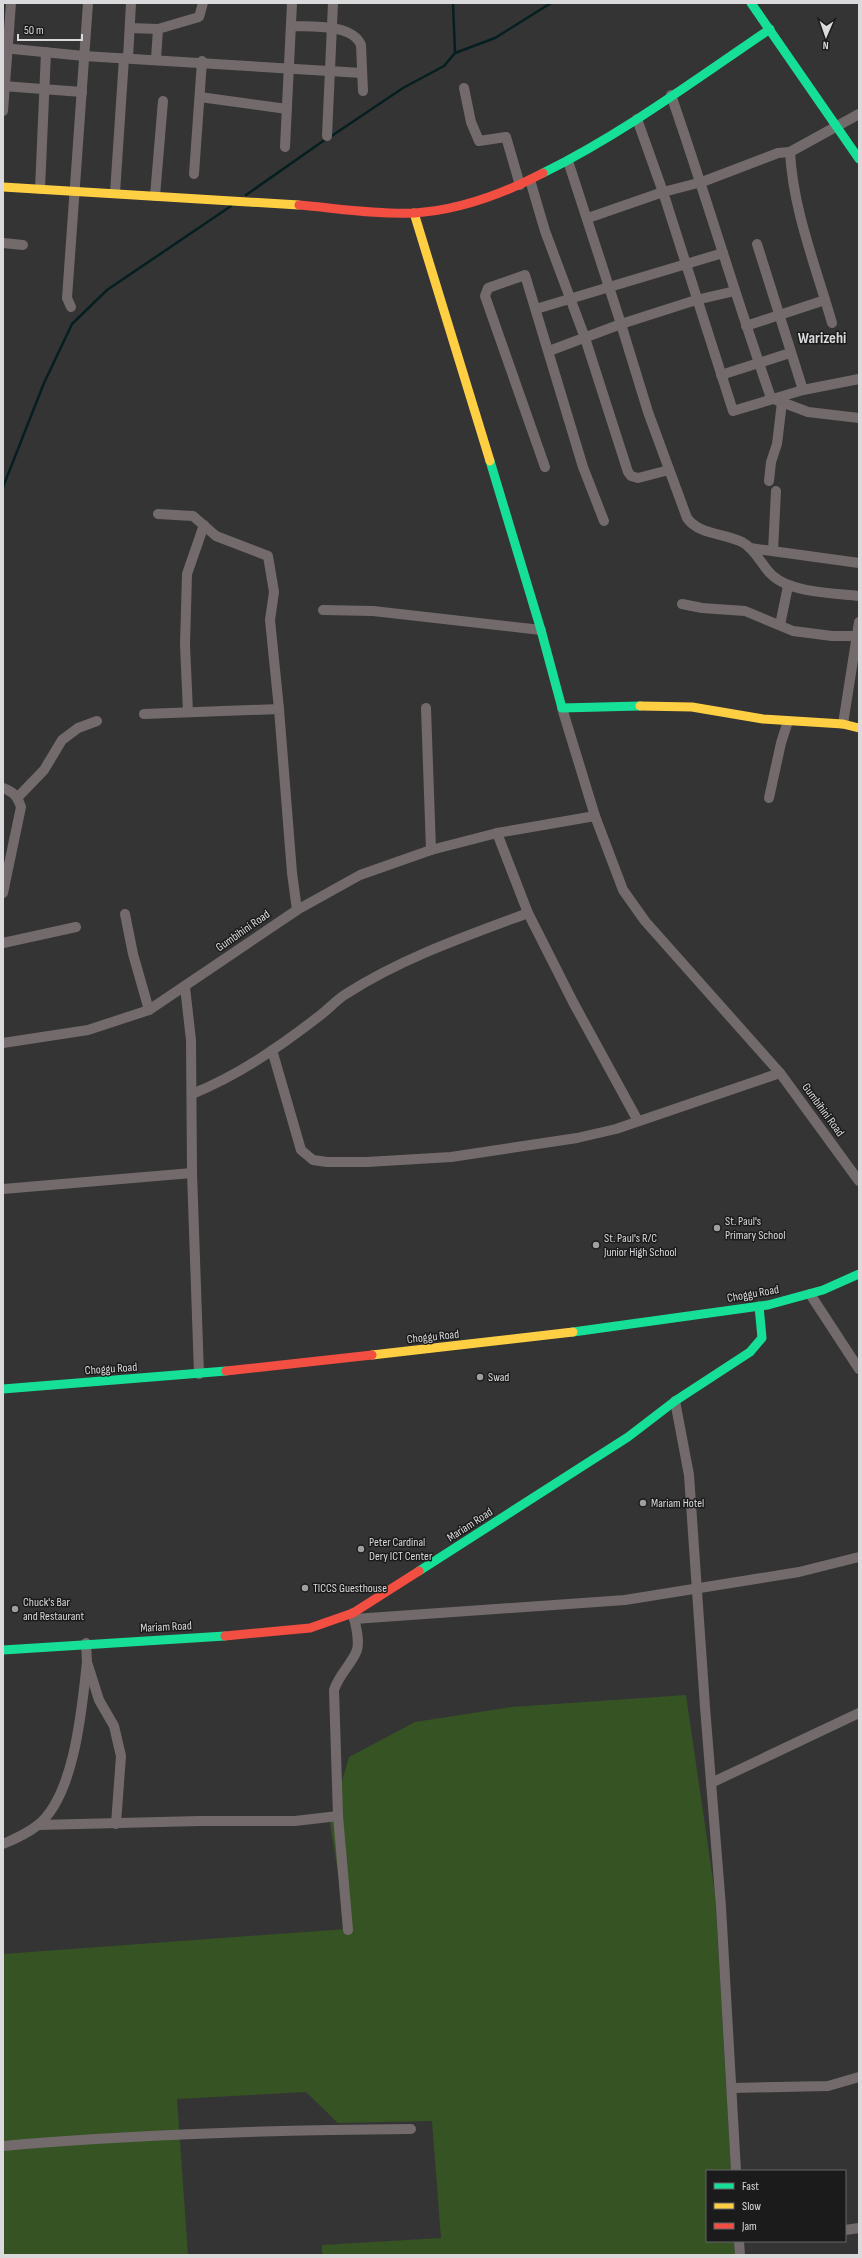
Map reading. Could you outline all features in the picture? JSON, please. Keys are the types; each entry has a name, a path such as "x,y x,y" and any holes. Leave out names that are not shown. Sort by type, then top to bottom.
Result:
{"street":[{"path":"3,111 5,48 11,3"},
{"path":"71,307 67,298 76,191 88,3"},
{"path":"115,193 131,3"},
{"path":"130,28 158,29 199,18 203,3"},
{"path":"285,147 292,3"},
{"path":"327,136 333,3"},
{"path":"751,3 859,159"},
{"path":"291,26 331,27 344,31 360,42 363,90"},
{"path":"156,59 158,29"},
{"path":"3,187 234,200 258,203 414,213 447,209 520,185 568,161 637,119 770,29"},
{"path":"5,48 84,56 202,61 362,73"},
{"path":"40,189 46,52"},
{"path":"194,174 202,61"},
{"path":"4,86 82,92"},
{"path":"464,88 471,122 479,141 506,137 520,185"},
{"path":"671,95 702,182 746,326 771,398"},
{"path":"200,97 287,109"},
{"path":"155,196 163,101"},
{"path":"588,218 663,192 702,182 778,153 790,152 859,114"},
{"path":"637,119 663,192 732,411 771,398 859,379"},
{"path":"790,152 791,170 797,198 832,322"},
{"path":"568,161 588,218 608,287 669,470 674,479 687,518 691,524 700,529 744,543 750,548 772,576 788,586 859,596"},
{"path":"530,180 545,231 585,338 608,412 631,476 638,478 669,470"},
{"path":"414,213 541,630 562,708 612,705 692,707 788,721 843,724 859,728"},
{"path":"3,242 23,245"},
{"path":"757,244 780,314 790,353 803,390"},
{"path":"536,309 723,253"},
{"path":"545,467 484,296 488,288 525,275 584,467 604,521"},
{"path":"549,351 621,324 696,300 735,291"},
{"path":"746,326 826,300"},
{"path":"721,375 790,353"},
{"path":"771,398 808,412 859,418"},
{"path":"769,481 771,462 777,444 782,402"},
{"path":"773,551 776,491"},
{"path":"158,514 193,516 216,536 268,556 274,592 270,620 279,709 292,873 297,910"},
{"path":"188,712 185,645 187,574 204,525"},
{"path":"750,548 859,563"},
{"path":"780,625 788,586"},
{"path":"682,604 702,608 745,611 793,631 832,636 858,636"},
{"path":"323,610 373,611 541,630"},
{"path":"843,724 855,671 859,622"},
{"path":"426,708 431,850"},
{"name":"Gumbihini Road","path":"562,708 595,816 623,890 646,920 780,1073 859,1181"},
{"path":"144,714 279,709"},
{"path":"18,797 44,770 62,740 78,728 97,721"},
{"path":"769,798 788,721"},
{"path":"3,788 13,792 18,797 22,807 3,893"},
{"name":"Gumbihini Road","path":"3,1043 88,1030 149,1010 297,910 360,875 431,850 497,833 595,816"},
{"path":"497,833 528,913 573,1002 638,1121"},
{"path":"192,1094 225,1080 249,1067 319,1016 344,995 376,975 429,951 528,913"},
{"path":"125,914 135,961 149,1010"},
{"path":"3,943 76,927"},
{"path":"185,987 191,1040 192,1173 199,1374"},
{"path":"272,1050 301,1150 313,1160 326,1162 367,1162 451,1157 577,1138 638,1121 780,1073"},
{"path":"3,1189 192,1173"},
{"name":"Choggu Road","path":"3,1389 199,1374 568,1333 758,1306 810,1294 859,1274"},
{"path":"810,1294 859,1369"},
{"name":"Mariam Road","path":"3,1650 86,1643 281,1632 310,1628 354,1616 628,1437 675,1401 750,1352 762,1338 758,1306"},
{"path":"675,1401 689,1475 696,1587 721,1907 736,2170"},
{"path":"348,1930 338,1816 334,1690 336,1681 357,1650 358,1638 354,1616 589,1604 799,1572 859,1557"},
{"path":"3,1844 38,1825 49,1814 59,1797 69,1770 81,1714 87,1662 86,1643"},
{"path":"87,1662 99,1700 114,1726 121,1756 116,1824"},
{"path":"711,1783 859,1713"},
{"path":"38,1825 200,1821 295,1821 338,1816"},
{"path":"732,2088 828,2086 859,2078"},
{"path":"3,2146 68,2140 271,2130 411,2130"},
{"path":"846,2230 859,2228"},
{"path":"740,2255 741,2242"}],"green space":[{"path":"686,1695 715,1894 731,2170 706,2170 706,2242 734,2242 735,2255 322,2255 322,2245 441,2238 432,2121 338,2123 306,2092 177,2099 188,2255 3,2255 3,1954 347,1929 330,1823 349,1757 415,1722 512,1707"}],"waterway":[{"path":"330,137 403,88 444,66 455,53 453,3"},
{"path":"455,53 495,38 551,3"},
{"path":"246,195 326,139"},
{"path":"3,487 44,383 72,324 107,290 231,206"}],"traffic: fast":[{"path":"751,3 859,159"},
{"path":"543,173 602,141 631,123 770,29"},
{"path":"490,461 541,630 562,708 640,706"},
{"path":"573,1332 768,1305 823,1290 859,1274"},
{"path":"419,1571 628,1437 675,1401 750,1352 762,1338 759,1306"},
{"path":"3,1389 226,1371"},
{"path":"3,1650 225,1636"}],"traffic: slow":[{"path":"3,187 299,205"},
{"path":"414,213 490,461"},
{"path":"640,706 692,707 763,719 843,724 859,728"},
{"path":"372,1355 573,1332"}],"traffic: jam":[{"path":"299,205 387,213 415,213 432,211 465,204 497,194 543,173"},
{"path":"226,1371 372,1355"},
{"path":"225,1636 310,1628 353,1613 419,1571"}],"place":[{"name":"St. Paul's Primary School","path":"717,1228"},
{"name":"St. Paul's R/C Junior High School","path":"596,1245"},
{"name":"Swad","path":"480,1377"},
{"name":"Mariam Hotel","path":"643,1503"},
{"name":"Peter Cardinal Dery ICT Center","path":"361,1549"},
{"name":"TICCS Guesthouse","path":"305,1588"},
{"name":"Chuck's Bar and Restaurant","path":"15,1609"}],"district":[{"name":"Warizehi","path":"822,338"}]}
